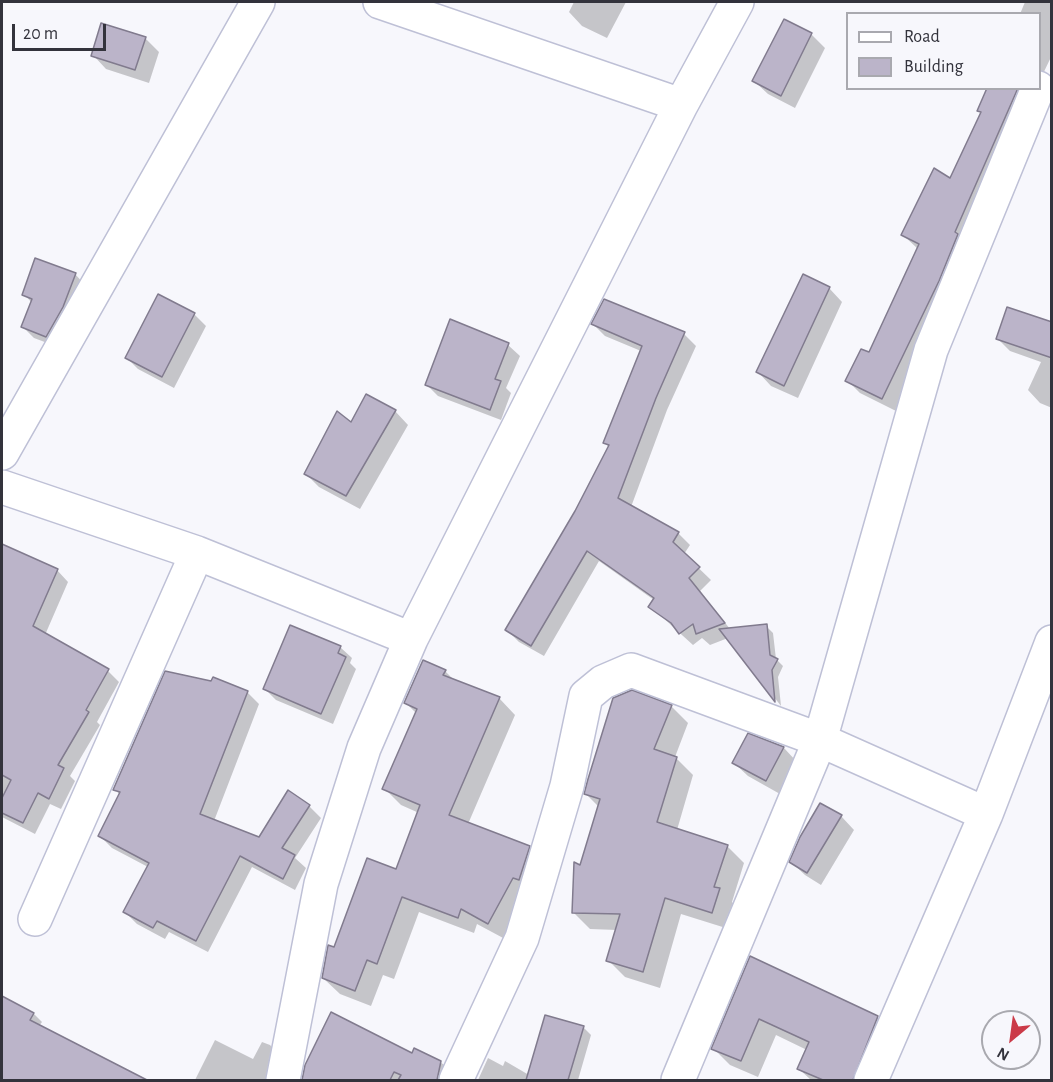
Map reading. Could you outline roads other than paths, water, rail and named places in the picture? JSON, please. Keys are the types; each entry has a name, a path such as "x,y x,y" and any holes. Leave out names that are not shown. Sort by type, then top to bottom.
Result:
{"street":[{"path":"2,453 258,2"},
{"path":"380,2 681,105"},
{"path":"283,1080 321,884 364,748 411,639 681,105 737,2"},
{"path":"678,1080 820,740 931,351 1038,90"},
{"path":"2,487 197,553 411,639"},
{"path":"35,919 197,553"},
{"path":"871,1080 986,814 1052,642"},
{"path":"456,1080 522,938 567,786 586,696 603,682 631,670 820,740 986,814"}]}
